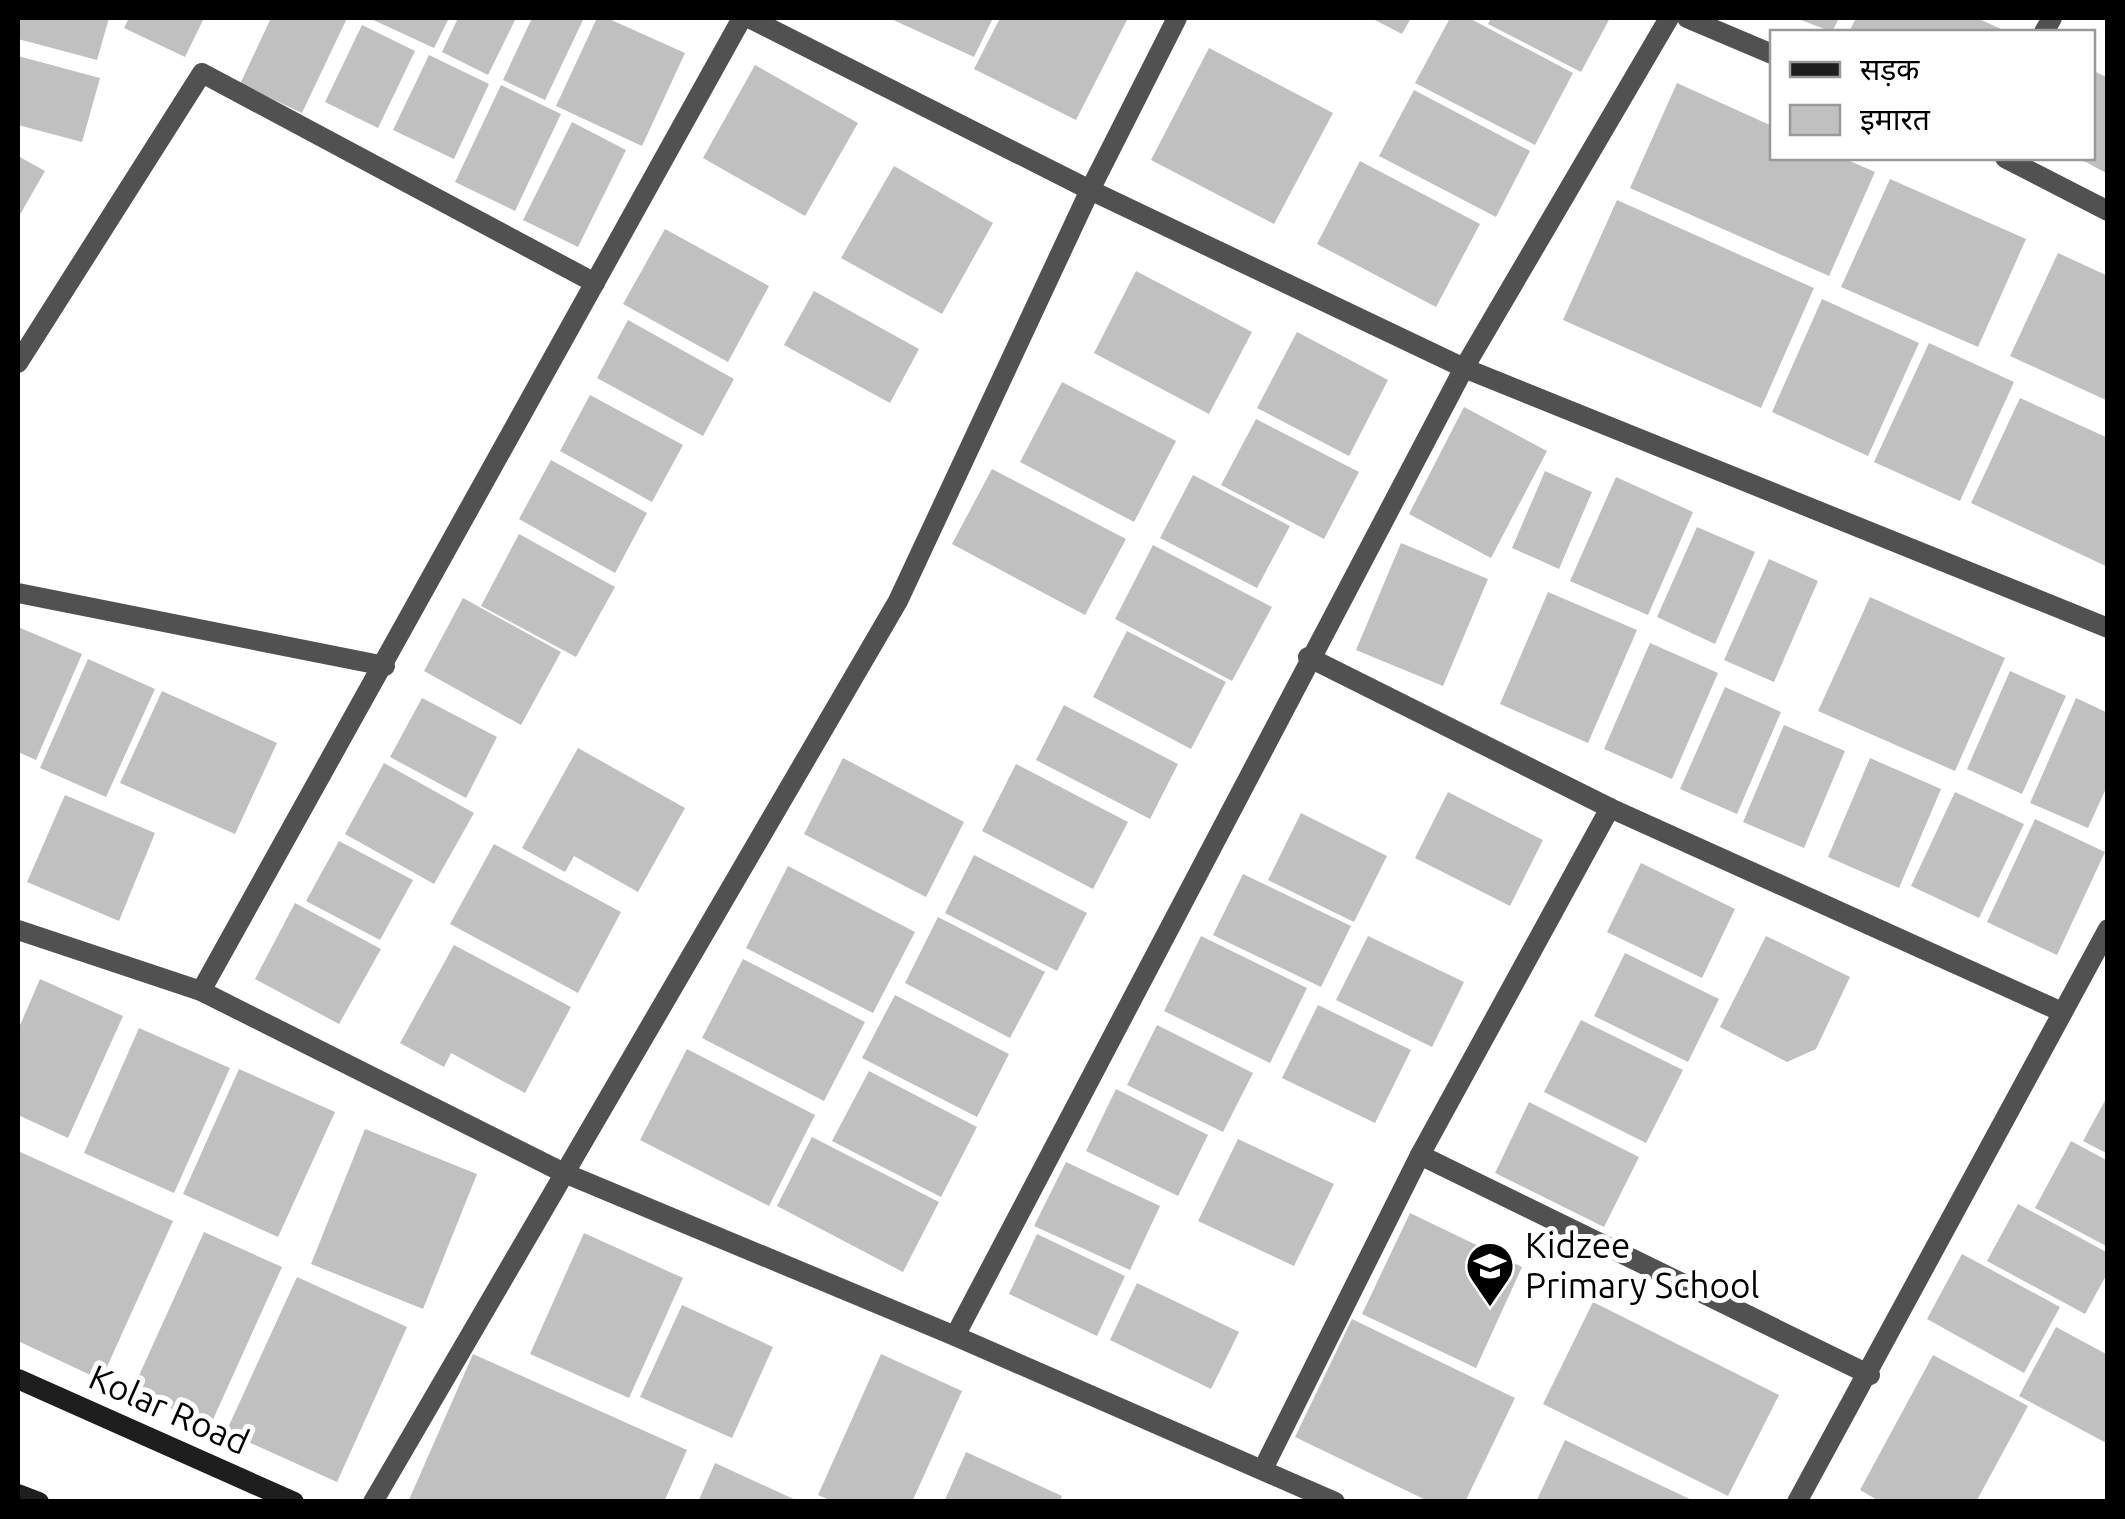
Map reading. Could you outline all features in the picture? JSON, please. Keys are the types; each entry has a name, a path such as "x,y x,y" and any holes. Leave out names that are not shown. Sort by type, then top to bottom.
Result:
{"main road":[{"name":"Kolar Road","path":"18,1379 294,1502"},
{"path":"18,1494 39,1502"}],"street":[{"path":"201,991 745,18 1090,190 1464,368 2108,628"},
{"path":"373,1502 898,601 1090,190 1177,18"},
{"path":"955,1336 1308,657 1464,368 1668,18"},
{"path":"1688,18 1770,53"},
{"path":"18,363 202,73 595,283"},
{"path":"2009,160 2108,211"},
{"path":"18,594 385,666"},
{"path":"1308,657 1610,808 2062,1012"},
{"path":"1263,1469 1420,1155 1610,808"},
{"path":"18,930 201,991 562,1172 955,1336 1334,1502"},
{"path":"1797,1502 2108,930"},
{"path":"1420,1155 1870,1374"}],"building":[{"path":"18,18 109,18 97,60 18,39"},
{"path":"129,18 204,18 185,57 124,28"},
{"path":"271,18 347,18 302,113 240,84"},
{"path":"369,18 449,18 434,48"},
{"path":"458,18 516,18 488,75 442,52"},
{"path":"532,18 584,18 545,100 503,80"},
{"path":"597,18 607,18 685,53 642,146 556,106"},
{"path":"889,18 993,18 974,57"},
{"path":"1000,18 1128,18 1076,120 974,69"},
{"path":"1371,18 1411,18 1402,34"},
{"path":"1450,18 1469,18 1573,73 1535,145 1415,83"},
{"path":"1491,18 1610,18 1581,72 1488,24"},
{"path":"1796,18 1839,18 1833,30"},
{"path":"1856,18 1977,18 2001,29 2000,30 1850,30"},
{"path":"362,25 415,51 378,128 325,102"},
{"path":"1209,48 1333,113 1274,224 1151,160"},
{"path":"429,55 489,84 454,159 393,130"},
{"path":"18,56 100,78 82,142 18,125"},
{"path":"755,65 858,123 805,216 703,158"},
{"path":"2095,72 2108,78 2108,174 2082,160 2095,160"},
{"path":"1677,83 1770,125 1770,160 1848,160 1875,172 1829,276 1630,188"},
{"path":"501,85 561,114 515,211 455,182"},
{"path":"1414,90 1530,151 1496,217 1379,156"},
{"path":"572,122 626,150 578,247 523,220"},
{"path":"18,156 45,171 18,218"},
{"path":"1360,161 1480,224 1436,307 1317,244"},
{"path":"894,166 993,223 942,314 841,258"},
{"path":"1890,179 2026,239 1978,347 1841,287"},
{"path":"1617,200 1814,288 1761,408 1563,320"},
{"path":"665,229 769,286 728,362 623,304"},
{"path":"2058,253 2108,276 2108,401 2010,356"},
{"path":"1136,271 1252,332 1209,414 1094,353"},
{"path":"814,291 919,349 890,403 784,345"},
{"path":"1822,299 1919,343 1868,456 1772,412"},
{"path":"628,320 734,379 703,436 597,378"},
{"path":"1297,332 1388,380 1349,456 1257,408"},
{"path":"1929,343 2014,382 1960,501 1874,462"},
{"path":"1062,382 1176,441 1134,522 1020,462"},
{"path":"590,395 683,445 652,502 560,451"},
{"path":"2020,398 2108,438 2108,567 1971,503"},
{"path":"1464,407 1547,451 1491,558 1409,514"},
{"path":"1256,419 1359,472 1324,539 1221,485"},
{"path":"551,460 647,513 615,573 519,519"},
{"path":"992,469 1126,539 1085,615 952,544"},
{"path":"1545,471 1592,492 1559,569 1512,548"},
{"path":"1193,475 1290,526 1257,588 1160,538"},
{"path":"1616,477 1693,512 1648,615 1570,581"},
{"path":"1697,527 1755,552 1715,644 1657,617"},
{"path":"519,534 615,587 576,657 481,606"},
{"path":"1401,543 1488,579 1443,686 1356,650"},
{"path":"1153,545 1272,607 1232,681 1115,619"},
{"path":"1769,559 1818,581 1774,682 1724,660"},
{"path":"1548,592 1637,630 1588,743 1500,704"},
{"path":"1870,597 2005,658 1955,771 1818,711"},
{"path":"463,598 561,652 521,725 424,671"},
{"path":"18,627 82,654 36,760 18,752"},
{"path":"1127,631 1226,682 1191,749 1093,697"},
{"path":"1650,643 1718,673 1672,779 1604,749"},
{"path":"88,659 155,689 106,797 40,768"},
{"path":"2010,671 2066,696 2022,794 1967,769"},
{"path":"1725,687 1781,712 1737,814 1680,789"},
{"path":"162,691 277,743 235,834 120,783"},
{"path":"422,698 497,737 466,798 390,757"},
{"path":"2076,698 2108,713 2108,784 2088,828 2030,803"},
{"path":"1064,705 1178,764 1150,819 1036,760"},
{"path":"1784,725 1845,751 1804,848 1743,822"},
{"path":"578,748 685,808 638,892 574,856 565,872 522,848"},
{"path":"843,758 964,822 926,897 804,834"},
{"path":"1870,758 1941,789 1899,888 1828,857"},
{"path":"384,763 474,813 434,884 345,834"},
{"path":"1016,764 1128,822 1093,889 982,831"},
{"path":"1448,792 1543,840 1510,906 1415,858"},
{"path":"1955,792 2024,824 1979,918 1911,886"},
{"path":"65,795 155,833 119,921 27,882"},
{"path":"1301,813 1387,856 1354,922 1268,880"},
{"path":"2035,819 2105,852 2057,955 1987,922"},
{"path":"339,841 413,880 380,940 306,901"},
{"path":"494,844 621,912 578,993 450,924"},
{"path":"974,855 1087,913 1057,971 945,913"},
{"path":"1641,863 1735,909 1702,978 1607,932"},
{"path":"788,866 915,932 873,1013 746,948"},
{"path":"1243,874 1351,926 1321,987 1213,935"},
{"path":"295,903 381,949 339,1024 255,979"},
{"path":"938,917 1045,972 1010,1038 905,983"},
{"path":"1201,936 1307,988 1270,1063 1164,1011"},
{"path":"1368,936 1464,982 1432,1047 1336,1000"},
{"path":"1766,936 1850,977 1816,1049 1787,1062 1720,1027"},
{"path":"454,945 571,1007 525,1093 451,1053 444,1067 400,1043"},
{"path":"1625,953 1719,999 1688,1062 1594,1016"},
{"path":"743,959 865,1022 824,1101 702,1038"},
{"path":"40,979 123,1016 68,1138 18,1115 18,1030"},
{"path":"895,995 1009,1054 977,1117 862,1058"},
{"path":"1318,1005 1411,1050 1375,1123 1282,1078"},
{"path":"1581,1020 1683,1070 1646,1143 1544,1092"},
{"path":"1157,1025 1253,1073 1223,1132 1127,1085"},
{"path":"139,1028 230,1068 174,1193 84,1153"},
{"path":"687,1049 815,1115 769,1206 640,1140"},
{"path":"239,1069 335,1112 278,1237 183,1194"},
{"path":"869,1071 977,1127 941,1197 832,1141"},
{"path":"1116,1089 1208,1135 1178,1196 1086,1151"},
{"path":"2108,1095 2108,1154 2083,1141"},
{"path":"1529,1102 1639,1157 1604,1227 1495,1173"},
{"path":"365,1129 477,1174 423,1309 311,1264"},
{"path":"812,1137 939,1202 903,1272 777,1206"},
{"path":"1238,1139 1334,1184 1294,1266 1198,1221"},
{"path":"2071,1141 2108,1161 2108,1247 2035,1208"},
{"path":"18,1151 173,1221 101,1380 18,1341"},
{"path":"1066,1162 1160,1206 1130,1270 1034,1226"},
{"path":"2018,1204 2108,1253 2108,1272 2085,1314 1987,1261"},
{"path":"1410,1213 1522,1267 1476,1368 1362,1314"},
{"path":"204,1232 282,1267 210,1426 132,1391"},
{"path":"584,1233 683,1278 629,1398 530,1354"},
{"path":"1037,1234 1125,1276 1097,1336 1009,1294"},
{"path":"1962,1254 2060,1307 2024,1373 1927,1319"},
{"path":"297,1277 407,1327 337,1482 226,1432"},
{"path":"1137,1283 1239,1332 1211,1389 1110,1340"},
{"path":"1593,1302 1779,1395 1728,1496 1543,1404"},
{"path":"682,1305 773,1347 732,1438 640,1397"},
{"path":"1352,1319 1515,1398 1465,1502 1430,1502 1295,1437"},
{"path":"2056,1327 2108,1355 2108,1444 2019,1396"},
{"path":"473,1354 687,1450 664,1502 408,1502"},
{"path":"881,1354 962,1391 912,1502 834,1502 818,1495"},
{"path":"1933,1355 2028,1406 1976,1502 1881,1502 1860,1490"},
{"path":"1565,1440 1696,1502 1536,1502"},
{"path":"966,1452 1062,1496 1060,1502 944,1502"},
{"path":"715,1463 800,1502 698,1502"}],"place":[{"name":"Kidzee Primary School","path":"1490,1308"}]}
